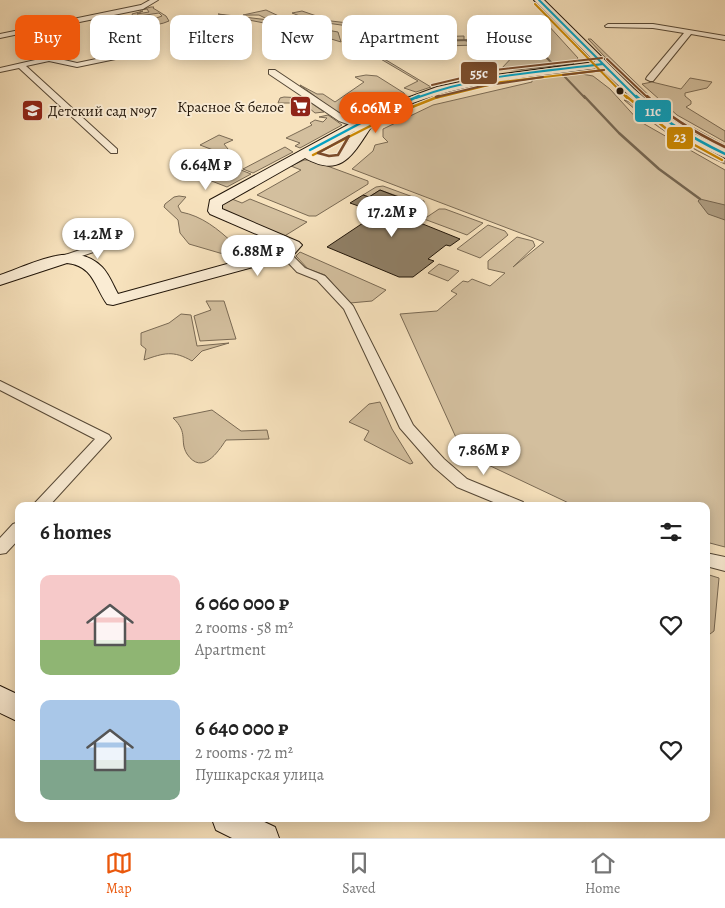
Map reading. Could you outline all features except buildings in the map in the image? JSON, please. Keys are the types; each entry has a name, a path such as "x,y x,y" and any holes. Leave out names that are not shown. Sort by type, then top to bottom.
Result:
{"street":[{"path":"539,0 597,65 657,115 691,137 725,154"},
{"path":"80,20 154,2"},
{"path":"613,28 653,26 725,38"},
{"path":"650,79 689,32"},
{"path":"0,36 15,33"},
{"path":"0,70 44,60"},
{"path":"54,60 77,65 100,60"},
{"path":"20,65 114,151"},
{"path":"288,249 216,212 215,203 310,150 360,126 381,112 442,89 522,74 597,65"},
{"path":"272,72 342,119 360,126"},
{"path":"310,150 310,156 318,161 338,162 344,158 360,126"},
{"path":"0,280 122,239"},
{"path":"66,258 82,260 96,270 112,300 223,271 288,249"},
{"path":"288,249 289,256 301,270 321,278 349,308 407,428 439,464 462,483 508,502"},
{"path":"0,384 104,438 44,502"},
{"path":"0,548 15,532"},
{"path":"710,559 725,564"},
{"path":"0,699 15,707"},
{"path":"234,822 264,838"}],"shaded area":[{"path":"154,7 166,16 169,21 160,24 160,17 162,16 159,13 132,15 143,11 137,14 149,12 147,9 140,10"},
{"path":"266,10 277,15 262,16 243,15"},
{"path":"302,11 314,15 297,15 292,13"},
{"path":"252,18 262,19 262,23 252,21"},
{"path":"332,21 342,22 342,25 332,24"},
{"path":"551,28 578,58 573,64 517,70 501,69 509,60 551,60"},
{"path":"332,31 338,32 341,42 332,39"},
{"path":"457,36 464,36 467,45 457,46"},
{"path":"588,39 591,39 667,113 725,145 725,148 686,127 650,102"},
{"path":"382,60 386,60 431,87 416,92 404,88 418,81"},
{"path":"576,73 593,76 610,89 639,121 725,170 725,547 710,543 710,502 567,502 463,453 400,314 437,311 457,294 451,291 463,281 468,282 472,279 490,286 505,273 488,269 488,261 517,237 533,241 535,246 513,267 544,242 352,169 373,151 375,145 388,142 383,137 383,129 433,105 532,82 532,80 555,74"},
{"path":"377,76 405,95 360,117 343,117 300,85 317,94 323,94 335,102 364,82 355,77"},
{"path":"690,78 712,82 707,88 685,93 685,96 691,101 691,104 686,107 725,131 725,142 677,115 642,84 652,82 681,89"},
{"path":"280,98 304,98 324,112 315,113 303,103 278,103"},
{"path":"624,100 670,131 725,161 725,164 672,136"},
{"path":"328,115 342,125 300,148 295,146 300,143 286,138 312,125 310,123 315,120 323,122 327,118 319,117"},
{"path":"219,135 233,140 224,144 228,149 221,153 200,145"},
{"path":"285,147 293,152 253,173 243,169"},
{"path":"304,160 311,160 368,181 368,184 316,216 309,216 257,195 301,170 291,166"},
{"path":"241,170 251,174 227,187 209,180 214,177 219,179 228,174 232,175"},
{"path":"383,186 424,201 424,204 416,210 408,207 414,202 380,190 369,197 363,195 376,187"},
{"path":"174,197 186,197 178,206 181,212 203,220 222,233 234,244 234,255 230,256 189,244 180,233 178,220 164,207"},
{"path":"232,199 242,203 250,199 307,222 283,237 222,211 222,204"},
{"path":"700,199 725,205 725,220 708,214 698,201"},
{"path":"439,209 445,209 483,223 467,235 424,219"},
{"path":"488,225 505,231 508,235 480,258 457,249"},
{"path":"300,252 386,290 372,301 350,303 325,275 308,269 296,256"},
{"path":"439,264 459,271 448,281 428,273"},
{"path":"206,301 224,301 236,339 200,341 194,316 211,310"},
{"path":"181,314 191,315 197,346 229,343 202,351 192,361 174,354 144,360 146,349 141,345 141,333 169,323"},
{"path":"380,402 392,429 413,463 410,464 364,440 369,431 349,422 369,404"},
{"path":"212,410 241,431 267,430 269,439 226,440 214,456 209,460 198,463 187,454 181,428 173,418"},
{"path":"710,575 719,578 714,631 710,634"}],"waterway":[{"path":"457,40 467,40"},
{"path":"549,60 585,98"},
{"path":"584,96 619,133 659,169 700,199"}],"transit line":[{"name":"11с","path":"539,0 630,91 657,115 691,137 725,154"},
{"name":"23","path":"535,4 592,64 637,106 678,136 722,160"},
{"name":"55с","path":"432,85 495,70 602,58"},
{"name":"55с","path":"607,59 661,110 694,132 725,147"},
{"name":"11с","path":"310,150 390,108 441,89 501,76 603,64"},
{"name":"23","path":"313,155 392,115 461,90 522,79 604,70"},
{"name":"55с","path":"563,75 604,70"},
{"name":"55с","path":"436,97 482,86 543,77"},
{"name":"55с","path":"349,136 338,155 329,156 318,153 349,136"}],"place":[{"name":"Красное & белое","path":"300,107"},
{"name":"Детский сад №97","path":"32,111"}]}
